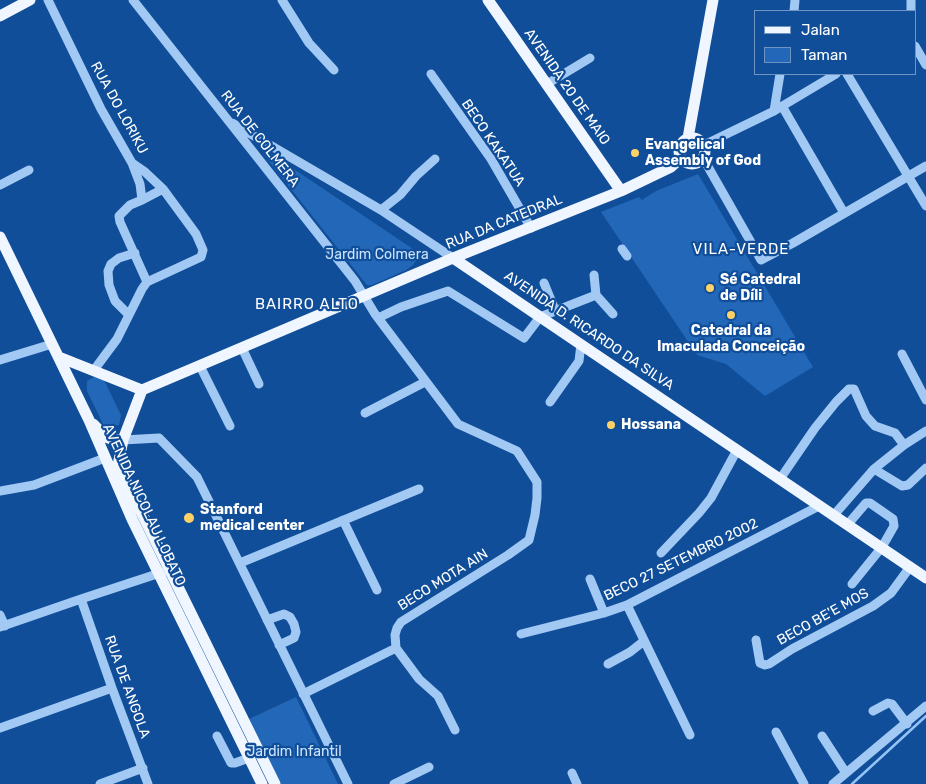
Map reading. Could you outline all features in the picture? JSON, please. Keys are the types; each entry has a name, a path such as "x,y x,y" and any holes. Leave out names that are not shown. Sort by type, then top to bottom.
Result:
{"main road":[{"path":"0,16 30,0"},
{"name":"AVENIDA 20 DE MAIO","path":"488,0 621,191"},
{"path":"688,138 713,0"},
{"path":"688,138 700,140 704,145 703,158 692,164 688,164 679,155 681,142 688,138"},
{"name":"RUA DA CATEDRAL","path":"142,390 453,258 621,191 671,167 681,158"},
{"name":"AVENIDA NICOLAU LOBATO","path":"0,237 89,420 129,512 164,572 275,784"},
{"name":"AVENIDA D. RICARDO DA SILVA","path":"453,258 926,578"},
{"path":"59,357 142,390 123,440 105,458"},
{"path":"89,420 106,437 114,440 123,440"},
{"name":"AVENIDA NICOLAU LOBATO","path":"123,440 118,465 164,572 262,784"}],"street":[{"name":"RUA DO LORIKU","path":"48,0 101,109 132,162 163,188 196,234 203,250 201,257 147,282"},
{"name":"RUA DE COLMERA","path":"133,0 355,281 378,318 458,424 517,451"},
{"path":"282,0 309,43 334,70"},
{"path":"916,48 926,65"},
{"path":"547,84 590,58"},
{"name":"BECO KAKATUA","path":"431,74 490,158 531,228"},
{"path":"774,111 780,75"},
{"path":"704,145 774,111 834,75"},
{"path":"848,75 926,206"},
{"path":"782,106 844,213"},
{"name":"AVENIDA D. RICARDO DA SILVA","path":"228,120 381,210 453,258"},
{"path":"381,210 400,195 435,158"},
{"path":"703,158 761,260 926,166"},
{"path":"132,162 140,184 142,200"},
{"path":"0,185 29,170"},
{"path":"94,370 117,339 147,282 119,216 130,206 163,188"},
{"path":"129,315 115,301 108,285 108,271 111,264 119,258 135,253"},
{"path":"594,275 596,295 613,314"},
{"path":"544,283 555,310"},
{"path":"378,318 400,307 448,291 524,338 540,317 596,295"},
{"path":"0,360 52,344"},
{"path":"550,402 579,361 581,344"},
{"path":"242,348 259,384"},
{"path":"902,354 926,400"},
{"path":"200,366 230,426"},
{"path":"365,414 425,382"},
{"path":"780,479 815,428 849,389 854,389 866,416 875,426 895,432 904,445"},
{"path":"834,515 874,469 904,445 926,431"},
{"path":"123,440 159,438 197,477 348,784"},
{"path":"661,553 711,498 737,450"},
{"name":"BECO MOTA AIN","path":"396,648 395,636 401,622 529,540 537,498 537,482 517,451"},
{"path":"0,491 34,485 105,458"},
{"path":"874,469 902,486 908,485 926,468"},
{"path":"240,563 419,489"},
{"path":"848,524 866,503 870,503 893,519 894,526 882,547 852,584"},
{"name":"BECO 27 SETEMBRO 2002","path":"521,634 604,613 627,605 819,506"},
{"path":"343,520 377,590"},
{"name":"BECO BE'E MOS","path":"756,640 760,663 769,664 792,649 873,606 891,593 910,567"},
{"path":"0,615 2,626 81,598 164,572"},
{"path":"590,579 604,613"},
{"name":"RUA DE ANGOLA","path":"81,598 148,784"},
{"path":"627,605 690,735"},
{"path":"268,620 284,614 290,616 294,624 296,632 294,638 279,645"},
{"path":"608,664 630,652 644,641"},
{"path":"303,694 396,648 419,680 438,696 455,730"},
{"path":"0,728 112,688"},
{"path":"873,710 888,703 892,704 907,724"},
{"path":"834,784 926,706"},
{"path":"776,732 804,784"},
{"path":"217,736 231,763 249,758"},
{"path":"822,736 846,773"},
{"path":"394,784 429,767"},
{"path":"100,784 143,768"},
{"path":"572,773 578,784"}],"green space":[{"name":"Jardim Colmera","path":"267,151 413,249 416,254 416,261 413,265 372,285 367,285 263,154"},
{"path":"698,174 813,367 765,396 726,364 697,355 601,212 639,197 642,200 656,191"},
{"path":"96,376 104,380 121,415 119,425 107,427 103,424 87,391 87,381"},
{"name":"Jardim Infantil","path":"296,697 338,784 280,784 249,719"}],"waterway":[{"path":"852,784 926,716"}],"place":[{"name":"Evangelical Assembly of God","path":"635,153"},
{"name":"Sé Catedral de Díli","path":"710,288"},
{"name":"Catedral da Imaculada Conceição","path":"731,315"},
{"name":"Hossana","path":"611,425"},
{"name":"Stanford medical center","path":"189,518"}],"district":[{"name":"VILA-VERDE","path":"741,250"},
{"name":"BAIRRO ALTO","path":"307,305"}]}
